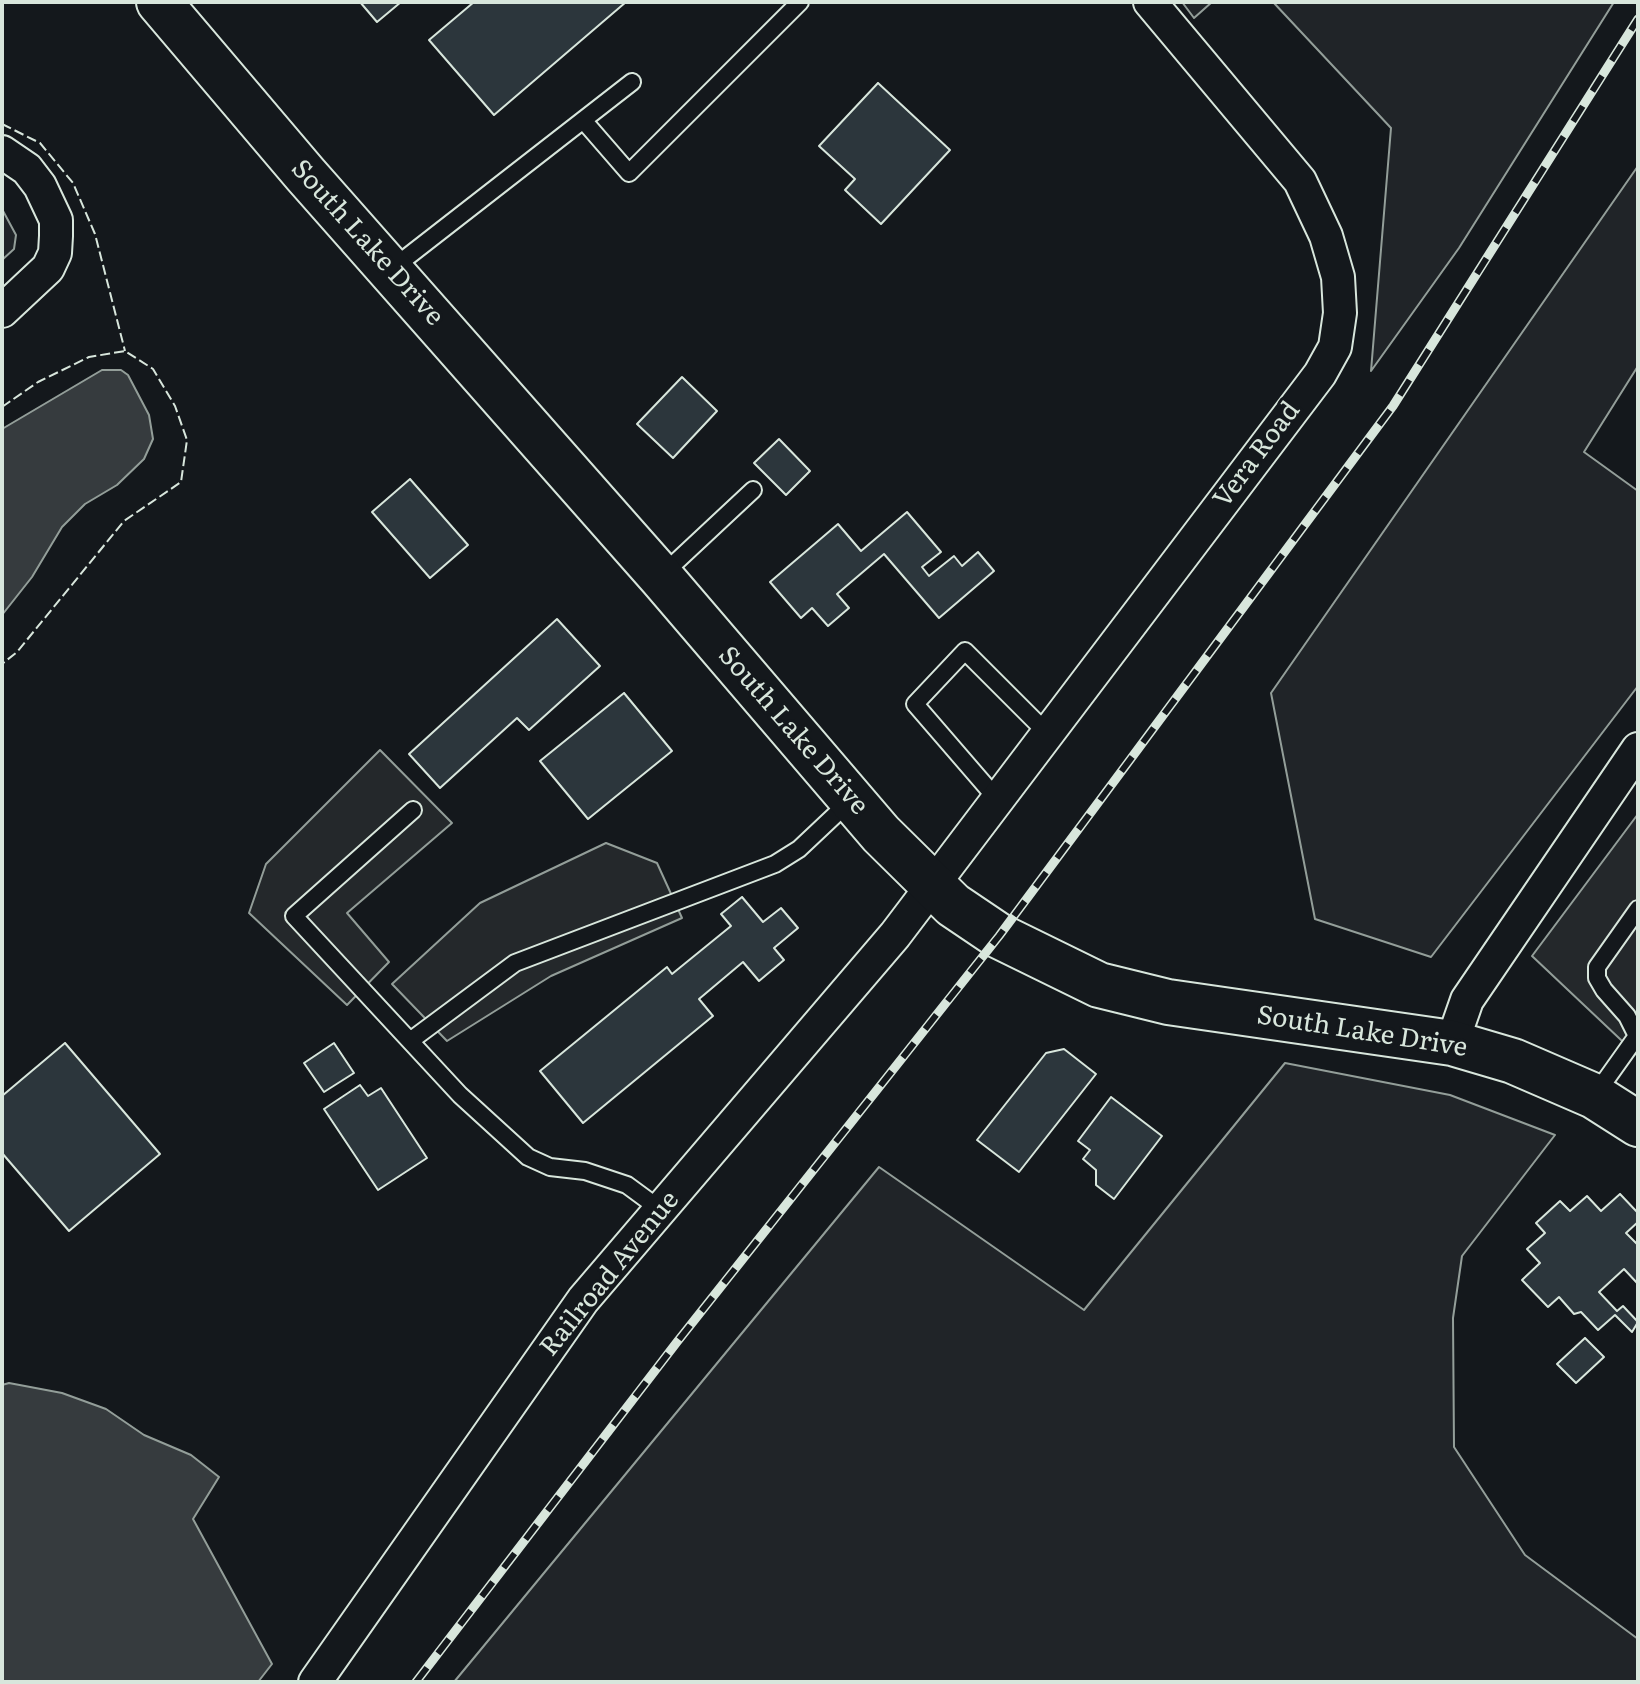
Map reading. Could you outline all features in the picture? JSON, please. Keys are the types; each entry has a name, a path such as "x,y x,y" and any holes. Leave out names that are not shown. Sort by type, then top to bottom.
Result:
{"main road":[{"name":"South Lake Drive","path":"159,2 305,174 392,269 852,799 932,888 973,920 1069,972 1122,992 1452,1043 1513,1061 1594,1096 1638,1124"}],"street":[{"name":"Vera Road","path":"932,888 1320,374 1335,347 1338,277 1326,236 1300,181 1150,2"},
{"path":"2,152 27,169 40,186 56,220 56,236 55,253 48,268 2,311"},
{"path":"1452,1043 1467,1000 1638,749"},
{"name":"Railroad Avenue","path":"315,1682 583,1300 932,888"}],"lane":[{"path":"583,120 629,173 800,2"},
{"path":"392,269 632,82"},
{"path":"661,577 753,490"},
{"path":"997,799 915,704 965,651 1047,733"},
{"path":"410,1041 515,963 775,864 799,849 852,799"},
{"path":"413,810 294,916 460,1095 528,1157 550,1167 585,1171 627,1185 661,1210"},
{"path":"1594,1096 1637,1036 1627,1016 1597,978 1597,967 1638,909"}],"shaded area":[{"path":"1182,2 1212,2 1194,18"},
{"path":"1273,2 1614,2 1459,248 1371,371 1391,128"},
{"path":"1638,166 1638,366 1584,452 1638,491 1638,686 1431,957 1315,919 1271,693"},
{"path":"2,209 16,235 14,249 2,260"},
{"path":"102,370 121,370 128,375 149,415 153,439 144,459 117,485 85,504 62,527 32,577 2,615 2,429"},
{"path":"380,750 452,823 347,913 389,962 347,1005 249,913 266,864"},
{"path":"1638,814 1638,1056 1532,956"},
{"path":"606,843 657,863 682,918 551,976 447,1041 392,984 480,903"},
{"path":"1285,1063 1450,1095 1555,1135 1462,1256 1453,1318 1454,1447 1525,1555 1638,1639 1638,1682 454,1682 879,1167 1084,1310"},
{"path":"9,1383 62,1393 106,1409 144,1435 191,1455 219,1477 193,1519 272,1664 258,1682 2,1682 2,1385"}],"building":[{"path":"360,2 401,2 377,22"},
{"path":"474,2 626,2 494,115 429,40"},
{"path":"878,83 950,150 881,224 845,190 855,179 819,146"},
{"path":"682,377 717,411 673,458 637,424"},
{"path":"779,439 810,471 786,495 754,463"},
{"path":"410,479 468,545 430,578 372,512"},
{"path":"907,512 941,552 922,567 929,576 954,556 962,566 978,552 994,571 939,618 884,554 837,594 849,608 828,626 812,608 801,618 770,582 838,524 861,551"},
{"path":"557,619 600,666 529,730 517,718 440,788 409,754"},
{"path":"624,693 672,751 588,819 540,761"},
{"path":"742,897 763,922 781,908 798,928 774,948 784,960 759,981 743,962 699,999 713,1016 583,1123 540,1071 667,967 672,974 731,926 721,914"},
{"path":"65,1043 160,1154 69,1231 2,1153 2,1096"},
{"path":"334,1043 354,1073 324,1092 304,1063"},
{"path":"1064,1049 1096,1074 1019,1172 977,1140 1046,1053"},
{"path":"360,1085 368,1096 381,1088 427,1158 378,1190 324,1109"},
{"path":"1111,1097 1162,1136 1114,1199 1096,1185 1096,1170 1083,1159 1090,1150 1078,1141"},
{"path":"1620,1194 1638,1213 1638,1222 1626,1233 1638,1245 1638,1284 1624,1269 1599,1292 1617,1311 1623,1306 1638,1322 1632,1332 1615,1315 1598,1330 1581,1312 1574,1314 1559,1297 1548,1307 1522,1280 1540,1263 1527,1249 1545,1233 1536,1223 1560,1201 1570,1211 1587,1196 1601,1211"},
{"path":"1585,1338 1604,1357 1576,1383 1557,1364"}],"railway":[{"path":"416,1682 677,1342 999,936 1393,406 1638,19"}],"fence":[{"path":"2,124 40,143 73,183 95,234 125,351"},
{"path":"2,407 38,382 89,357 125,351 153,369 175,406 187,440 181,482 124,521 17,652 2,664"}]}
